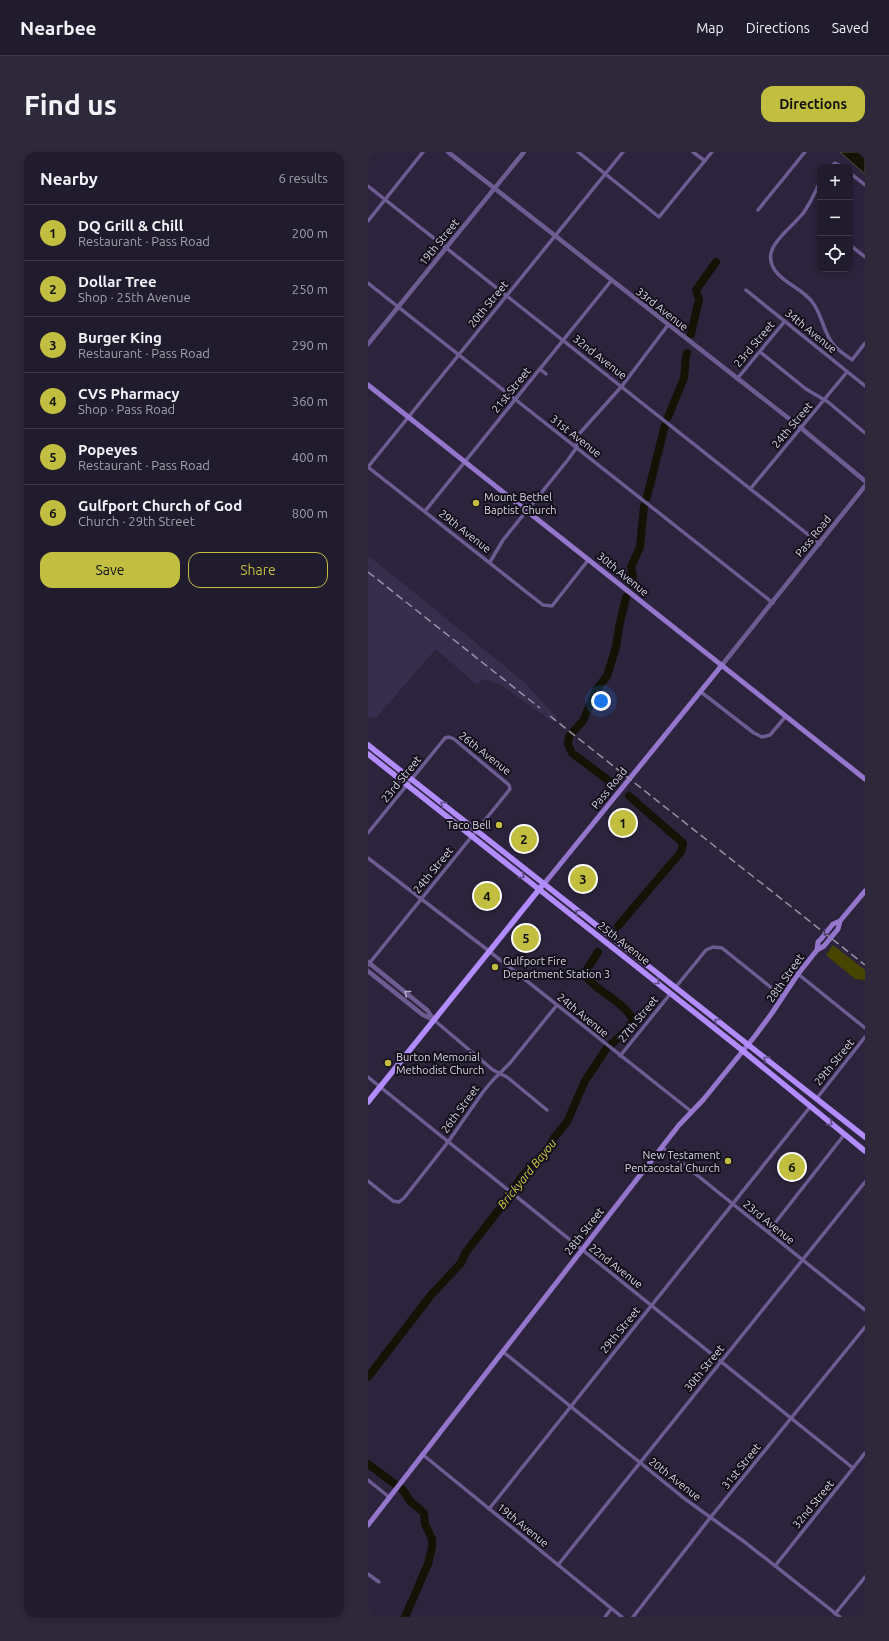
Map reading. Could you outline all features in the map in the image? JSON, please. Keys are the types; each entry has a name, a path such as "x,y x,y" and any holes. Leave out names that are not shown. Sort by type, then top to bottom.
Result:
{"main road":[{"name":"30th Avenue","path":"368,385 865,779"},
{"name":"Pass Road","path":"368,1102 722,665"},
{"name":"25th Avenue","path":"368,745 865,1137"},
{"name":"25th Avenue","path":"368,754 671,993 865,1151"},
{"name":"28th Street","path":"368,1525 662,1147 748,1045 798,974 817,950 824,946 838,929 840,921 865,891"}],"street":[{"path":"368,222 423,152"},
{"name":"33rd Avenue","path":"448,152 611,281 801,428 865,481"},
{"name":"19th Street","path":"368,344 524,152"},
{"path":"578,152 659,217 712,152"},
{"name":"20th Street","path":"368,467 623,152"},
{"path":"693,152 705,161"},
{"path":"758,210 804,152"},
{"path":"853,175 865,185"},
{"name":"32nd Avenue","path":"368,186 820,544"},
{"path":"817,188 804,213 775,242 771,252 771,261 777,273 805,294 814,303 831,342 852,360 865,343"},
{"path":"853,247 865,257"},
{"name":"21st Street","path":"424,511 611,281"},
{"name":"31st Avenue","path":"368,284 772,602"},
{"name":"34th Avenue","path":"746,290 865,386"},
{"name":"23rd Street","path":"737,379 785,321"},
{"path":"490,562 503,540 567,462 577,447 576,442 579,434 622,386 668,325"},
{"path":"760,352 806,389 825,399 865,433"},
{"path":"540,369 546,374"},
{"name":"24th Street","path":"751,488 847,372"},
{"name":"29th Avenue","path":"368,467 543,605 552,606 589,560"},
{"name":"Pass Road","path":"722,665 865,486"},
{"path":"701,692 754,733 762,737 770,735 786,716"},
{"name":"23rd Street","path":"368,833 445,738 449,737"},
{"name":"26th Avenue","path":"449,737 454,739 509,785"},
{"name":"24th Street","path":"369,963 510,789 509,785"},
{"name":"24th Avenue","path":"368,858 422,898 692,1112"},
{"path":"675,988 706,950 714,947 722,948 783,997"},
{"path":"369,963 427,1010 434,1020 493,1070 507,1077 547,1110"},
{"path":"368,972 422,1016 434,1020"},
{"path":"798,974 865,1028"},
{"name":"27th Street","path":"620,1056 671,993"},
{"name":"26th Street","path":"368,1181 393,1201 399,1202 404,1198 448,1142 479,1097 510,1063 557,1005"},
{"name":"29th Street","path":"817,1098 865,1038"},
{"name":"22nd Avenue","path":"368,1077 853,1468"},
{"name":"29th Street","path":"489,1509 810,1107"},
{"path":"768,1232 844,1135"},
{"name":"23rd Avenue","path":"662,1147 865,1310"},
{"name":"30th Street","path":"558,1565 865,1182"},
{"name":"31st Street","path":"633,1617 710,1518 865,1328"},
{"name":"20th Avenue","path":"502,1351 640,1463 840,1617"},
{"name":"32nd Street","path":"775,1566 865,1453"},
{"name":"19th Avenue","path":"422,1454 612,1608"},
{"path":"368,1480 390,1497"},
{"path":"368,1574 379,1582"},
{"path":"835,1614 865,1577"},
{"path":"605,1617 612,1608 622,1617"}],"shaded area":[{"path":"840,152 865,152 865,174"},
{"path":"368,556 523,681 557,717 553,722 501,685 483,679 477,685 436,649 376,718 368,717"},
{"path":"833,945 865,970 865,980 855,979 826,955"}],"waterway":[{"name":"Brickyard Bayou","path":"691,334 699,299 696,290 716,262"},
{"name":"Brickyard Bayou","path":"668,417 684,378 687,353"},
{"name":"Brickyard Bayou","path":"647,497 665,425"},
{"name":"Brickyard Bayou","path":"631,583 633,576 631,567 640,547 644,506"},
{"name":"Brickyard Bayou","path":"612,783 572,753 568,744 569,736 583,721 596,690 607,676 616,647 626,597"},
{"name":"Brickyard Bayou","path":"618,926 681,852 683,843 629,796"},
{"name":"Brickyard Bayou","path":"368,1377 431,1295 461,1263 466,1252 498,1211 523,1175 547,1152 554,1138 567,1122 585,1081 606,1049 630,1027 633,1020 629,1013 589,981 584,974 598,952"},
{"name":"Brickyard Bayou","path":"368,1464 403,1490 410,1501 424,1513 425,1524 432,1539 432,1547 428,1564 405,1617"}],"railway":[{"path":"368,572 540,708"},
{"path":"550,716 865,965"}],"place":[{"name":"Mount Bethel Baptist Church","path":"476,503"},
{"name":"DQ Grill & Chill","path":"623,823"},
{"name":"Taco Bell","path":"499,825"},
{"name":"Dollar Tree","path":"524,839"},
{"name":"Burger King","path":"583,879"},
{"name":"CVS Pharmacy","path":"487,896"},
{"name":"Popeyes","path":"526,938"},
{"name":"Gulfport Fire Department Station 3","path":"495,967"},
{"name":"Burton Memorial Methodist Church","path":"388,1063"},
{"name":"New Testament Pentacostal Church","path":"728,1161"},
{"name":"Gulfport Church of God","path":"792,1167"}]}
